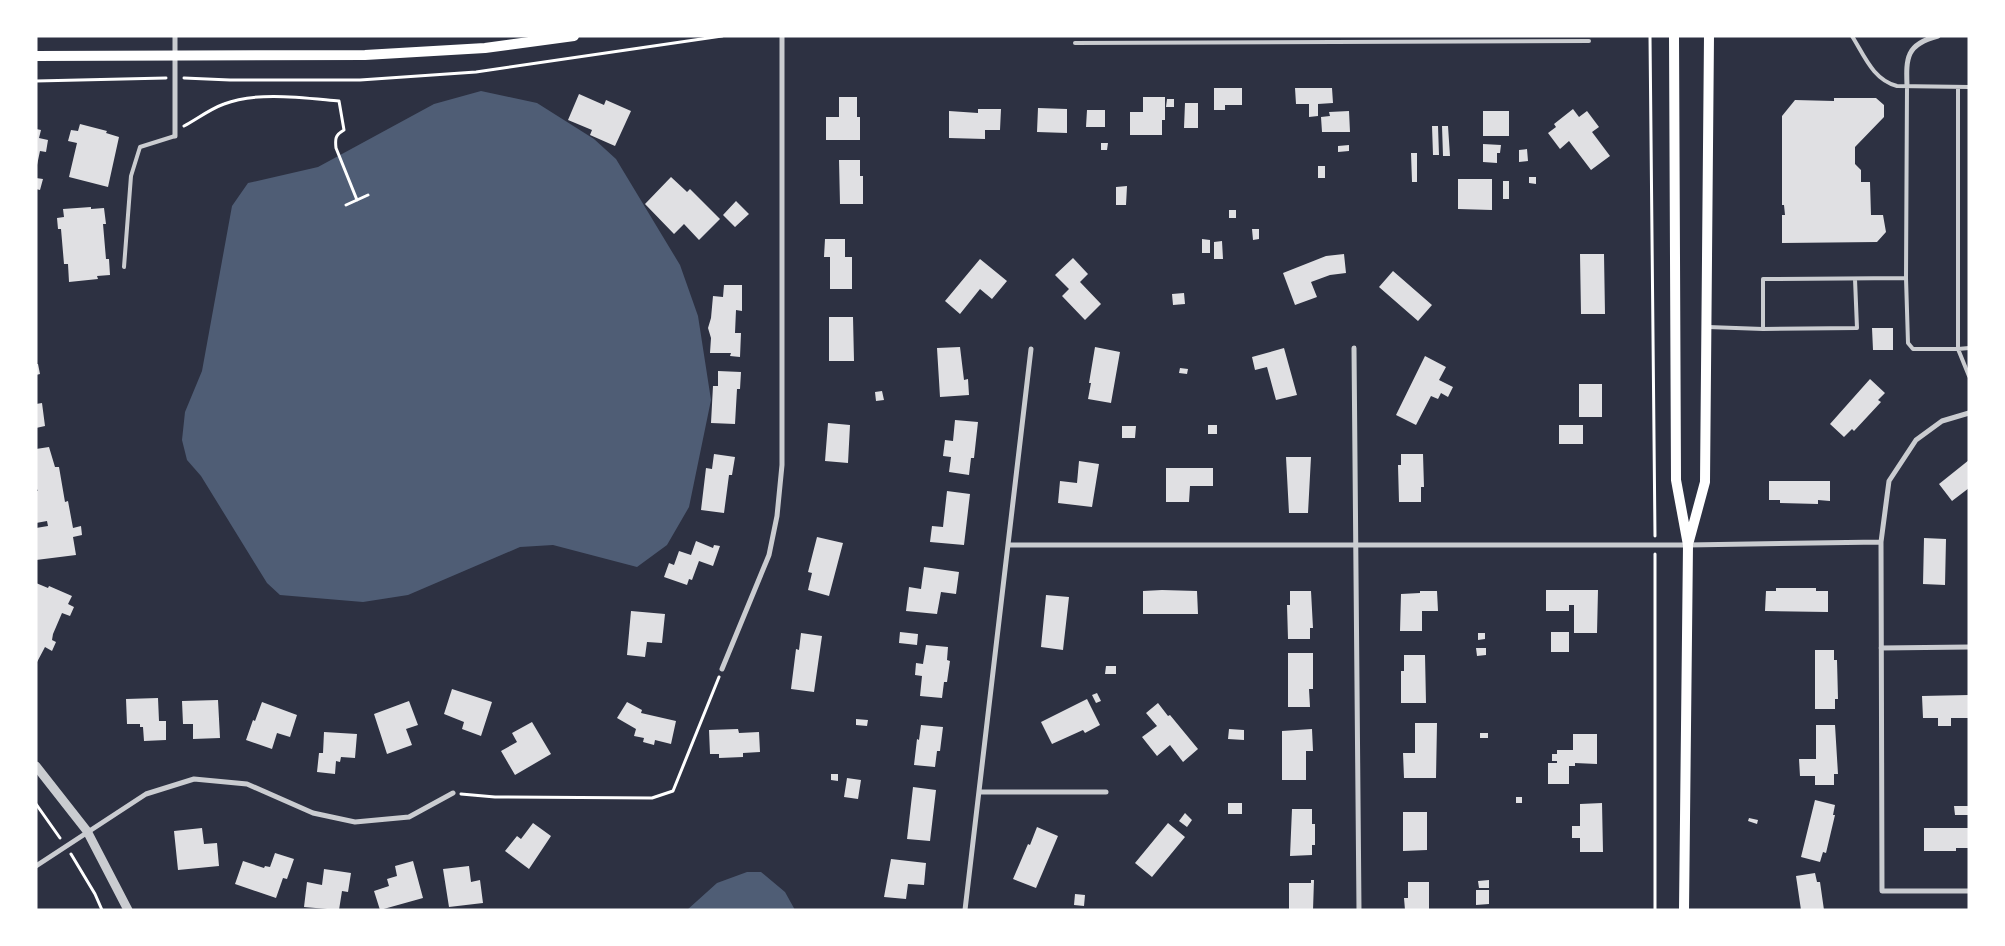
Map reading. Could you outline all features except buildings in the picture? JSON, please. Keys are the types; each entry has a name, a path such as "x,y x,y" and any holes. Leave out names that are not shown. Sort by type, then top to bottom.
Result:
{"main road":[{"path":"36,56 365,55 485,48 574,36"},
{"path":"1674,36 1676,480 1688,545 1684,910"},
{"path":"1688,545 1705,482 1709,36"}],"street":[{"path":"722,669 769,555 780,490 782,465 782,36"},
{"path":"1907,86 1906,61 1914,47 1926,39 1938,36"},
{"path":"175,37 175,133"},
{"path":"1354,348 1359,910"},
{"path":"965,910 1031,349"},
{"path":"1969,413 1942,421 1916,440 1889,481 1881,542 1882,891 1969,891"},
{"path":"1008,545 1688,545 1881,542"},
{"path":"1881,648 1969,647"},
{"path":"36,766 87,831 128,910"},
{"path":"36,866 146,794 194,779 247,784 313,813 356,822 409,817 453,793"},
{"path":"979,792 1106,792"}],"lane":[{"path":"1325,36 1325,42"},
{"path":"1852,36 1877,76 1887,84 1969,87"},
{"path":"1075,43 1589,41"},
{"path":"1907,86 1906,278 1908,343 1914,349 1969,348"},
{"path":"1958,87 1958,349 1969,376"},
{"path":"124,267 130,176 140,147 175,133"},
{"path":"1764,329 1764,279 1906,278"},
{"path":"1706,327 1764,329 1857,328 1855,279"}],"path":[{"path":"36,81 175,78 360,80 476,72 722,36"},
{"path":"1650,36 1655,545 1655,910"},
{"path":"175,133 224,104 249,98 301,98 339,101 344,130 335,138 336,148 357,200"},
{"path":"346,205 368,195"},
{"path":"453,793 495,797 652,798 673,791 722,669"}],"water":[{"path":"481,91 537,103 594,139 616,159 680,265 698,316 711,400 689,507 667,545 637,567 553,545 520,547 408,595 363,602 280,595 267,583 201,476 187,460 182,440 185,412 202,371 232,206 248,183 318,167 434,104"},
{"path":"747,872 761,872 785,892 795,910 687,910 717,883"}]}
